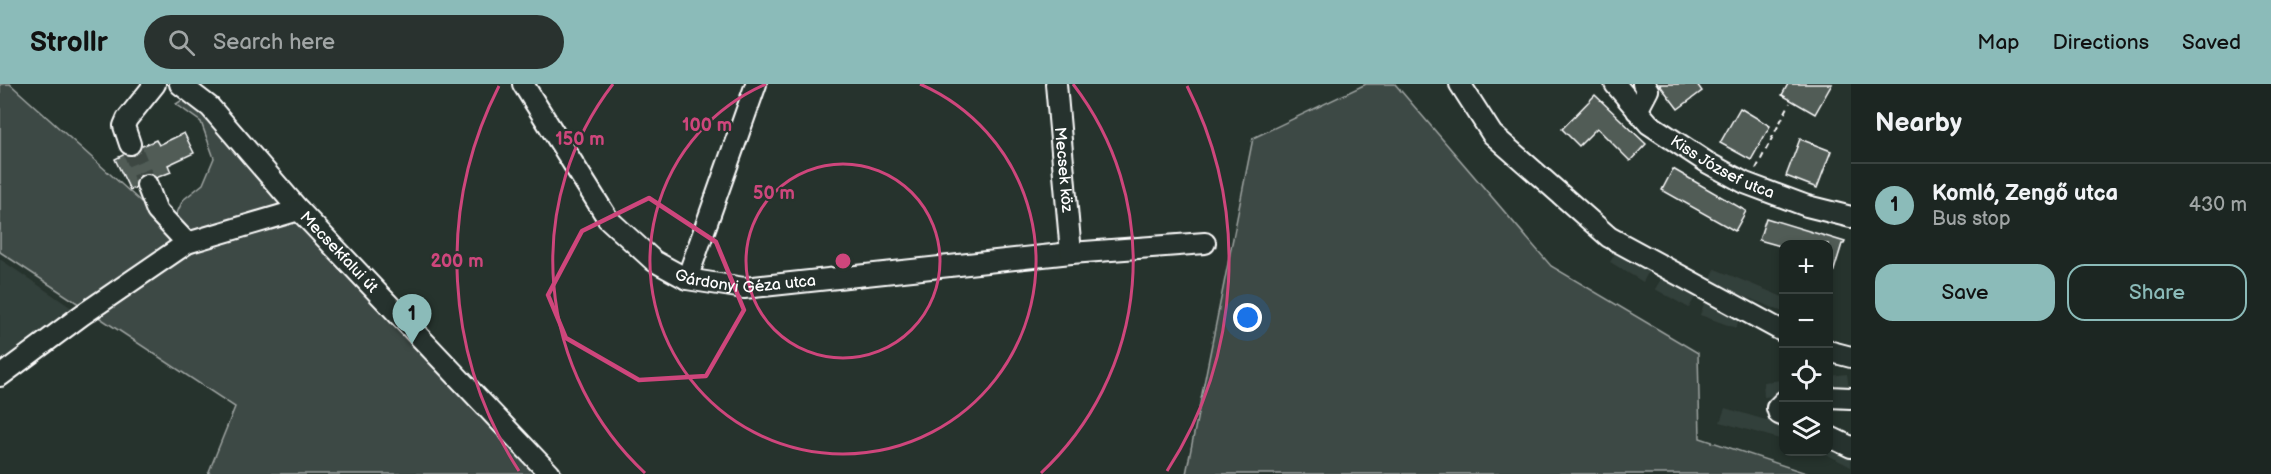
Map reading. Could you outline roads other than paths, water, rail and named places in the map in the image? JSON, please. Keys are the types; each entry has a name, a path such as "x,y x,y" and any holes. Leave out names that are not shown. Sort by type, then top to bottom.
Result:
{"street":[{"path":"130,144 124,126 127,119 156,84"},
{"name":"Gárdonyi Géza utca","path":"523,84 608,219 654,261 687,279 744,288 1071,253 1205,243"},
{"path":"687,279 756,84"},
{"name":"Mecsek köz","path":"1056,84 1071,253"},
{"path":"1461,84 1492,134 1609,237 1779,329"},
{"name":"Kiss József utca","path":"1615,84 1649,124 1708,163 1748,184 1807,207 1851,217"},
{"path":"1637,111 1648,90 1644,84"},
{"name":"Mecsekfalui út","path":"191,87 299,210 550,474"},
{"path":"147,185 157,211 187,243"},
{"path":"0,376 82,315 187,243 299,210"},
{"path":"1833,352 1851,357"},
{"path":"1833,397 1851,398"},
{"path":"1833,438 1851,447"}],"tunnel":[{"path":"130,144 147,185"}],"place":[{"name":"Komló, Zengő utca","path":"412,344"}]}
